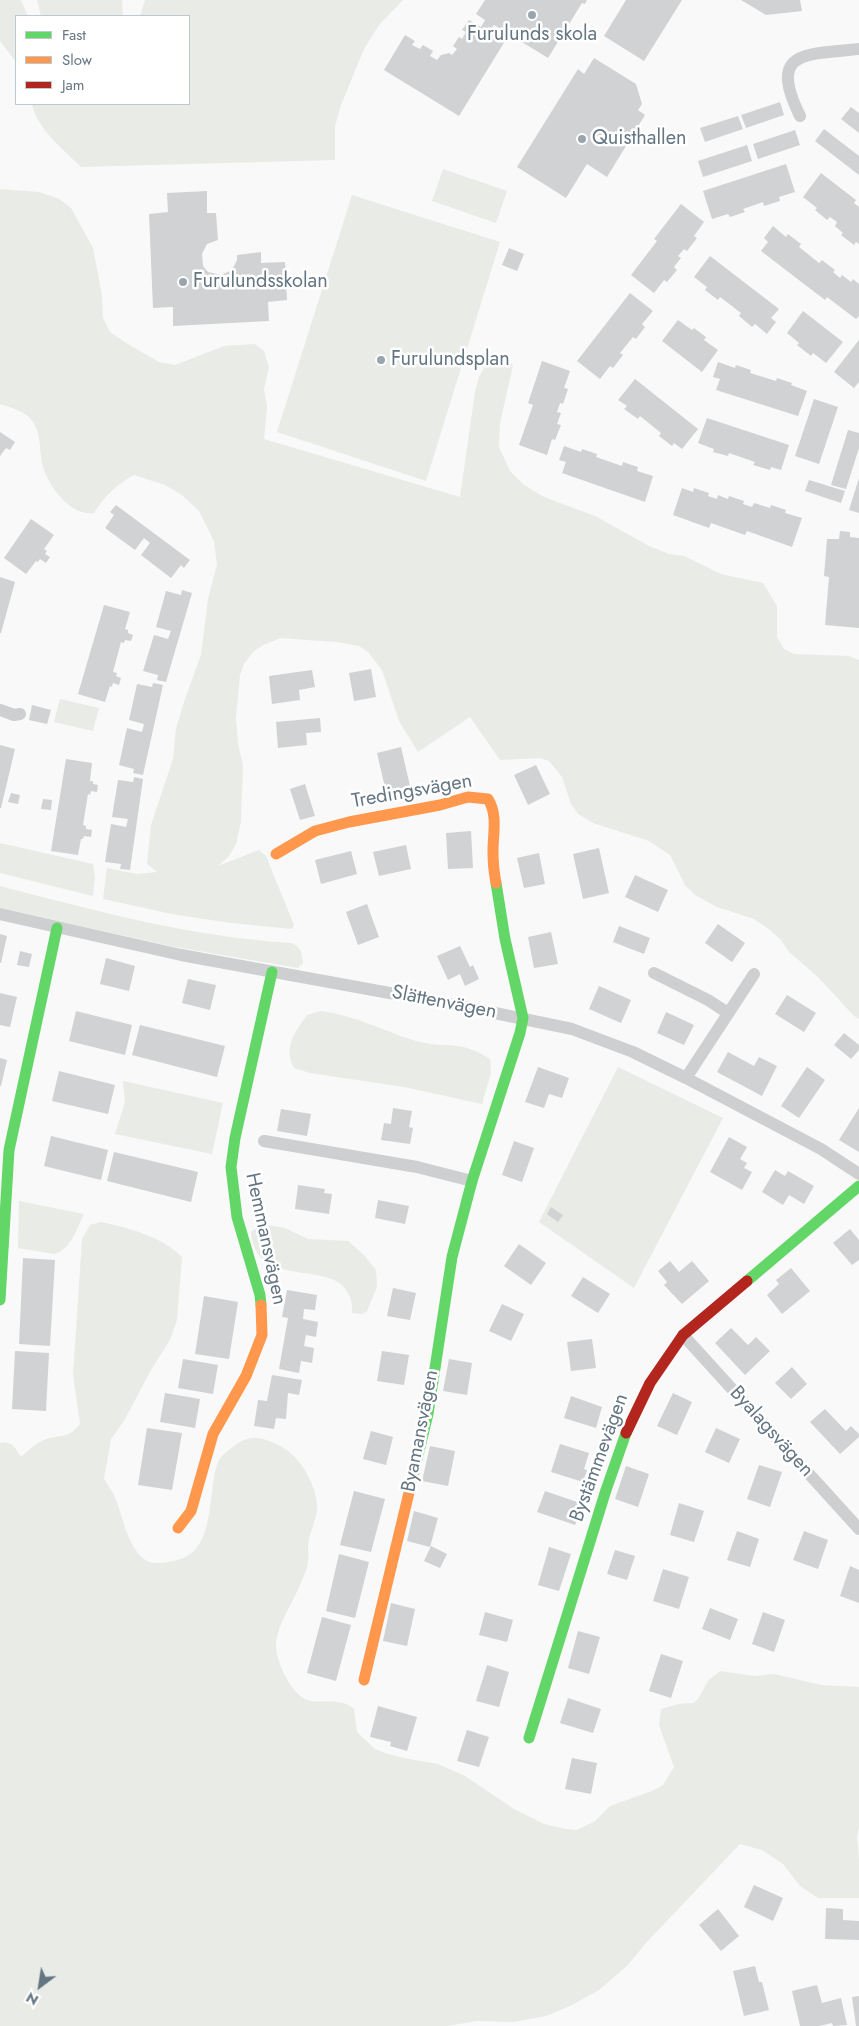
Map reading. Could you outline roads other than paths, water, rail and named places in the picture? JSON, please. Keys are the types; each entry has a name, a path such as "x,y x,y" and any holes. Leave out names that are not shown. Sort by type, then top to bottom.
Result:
{"street":[{"path":"800,116 788,86 788,68 792,63 802,56 859,49"},
{"path":"0,710 20,714"},
{"name":"Tredingsvägen","path":"276,854 315,831 349,822 440,805 468,797 488,799 493,810 492,858 496,886 522,1018"},
{"name":"Slättenvägen","path":"0,914 181,955 562,1026 600,1038 686,1078 821,1149 859,1174"},
{"path":"0,1300 9,1150 58,928"},
{"name":"Hemmansvägen","path":"178,1528 191,1511 213,1434 246,1376 262,1335 260,1295 237,1217 231,1168 235,1138 272,972"},
{"path":"654,973 708,1000 728,1013"},
{"path":"686,1078 754,974"},
{"name":"Byamansvägen","path":"364,1680 428,1414 452,1257 472,1182 517,1042 522,1018"},
{"path":"264,1141 417,1167 472,1182"},
{"name":"Bystämmevägen","path":"529,1738 620,1445 646,1388 660,1363 683,1335 859,1186"},
{"name":"Byalagsvägen","path":"683,1335 859,1529"}],"place":[{"name":"Furulunds skola","path":"532,15"},
{"name":"Quisthallen","path":"582,139"},
{"name":"Furulundsskolan","path":"183,282"},
{"name":"Furulundsplan","path":"381,360"}]}
